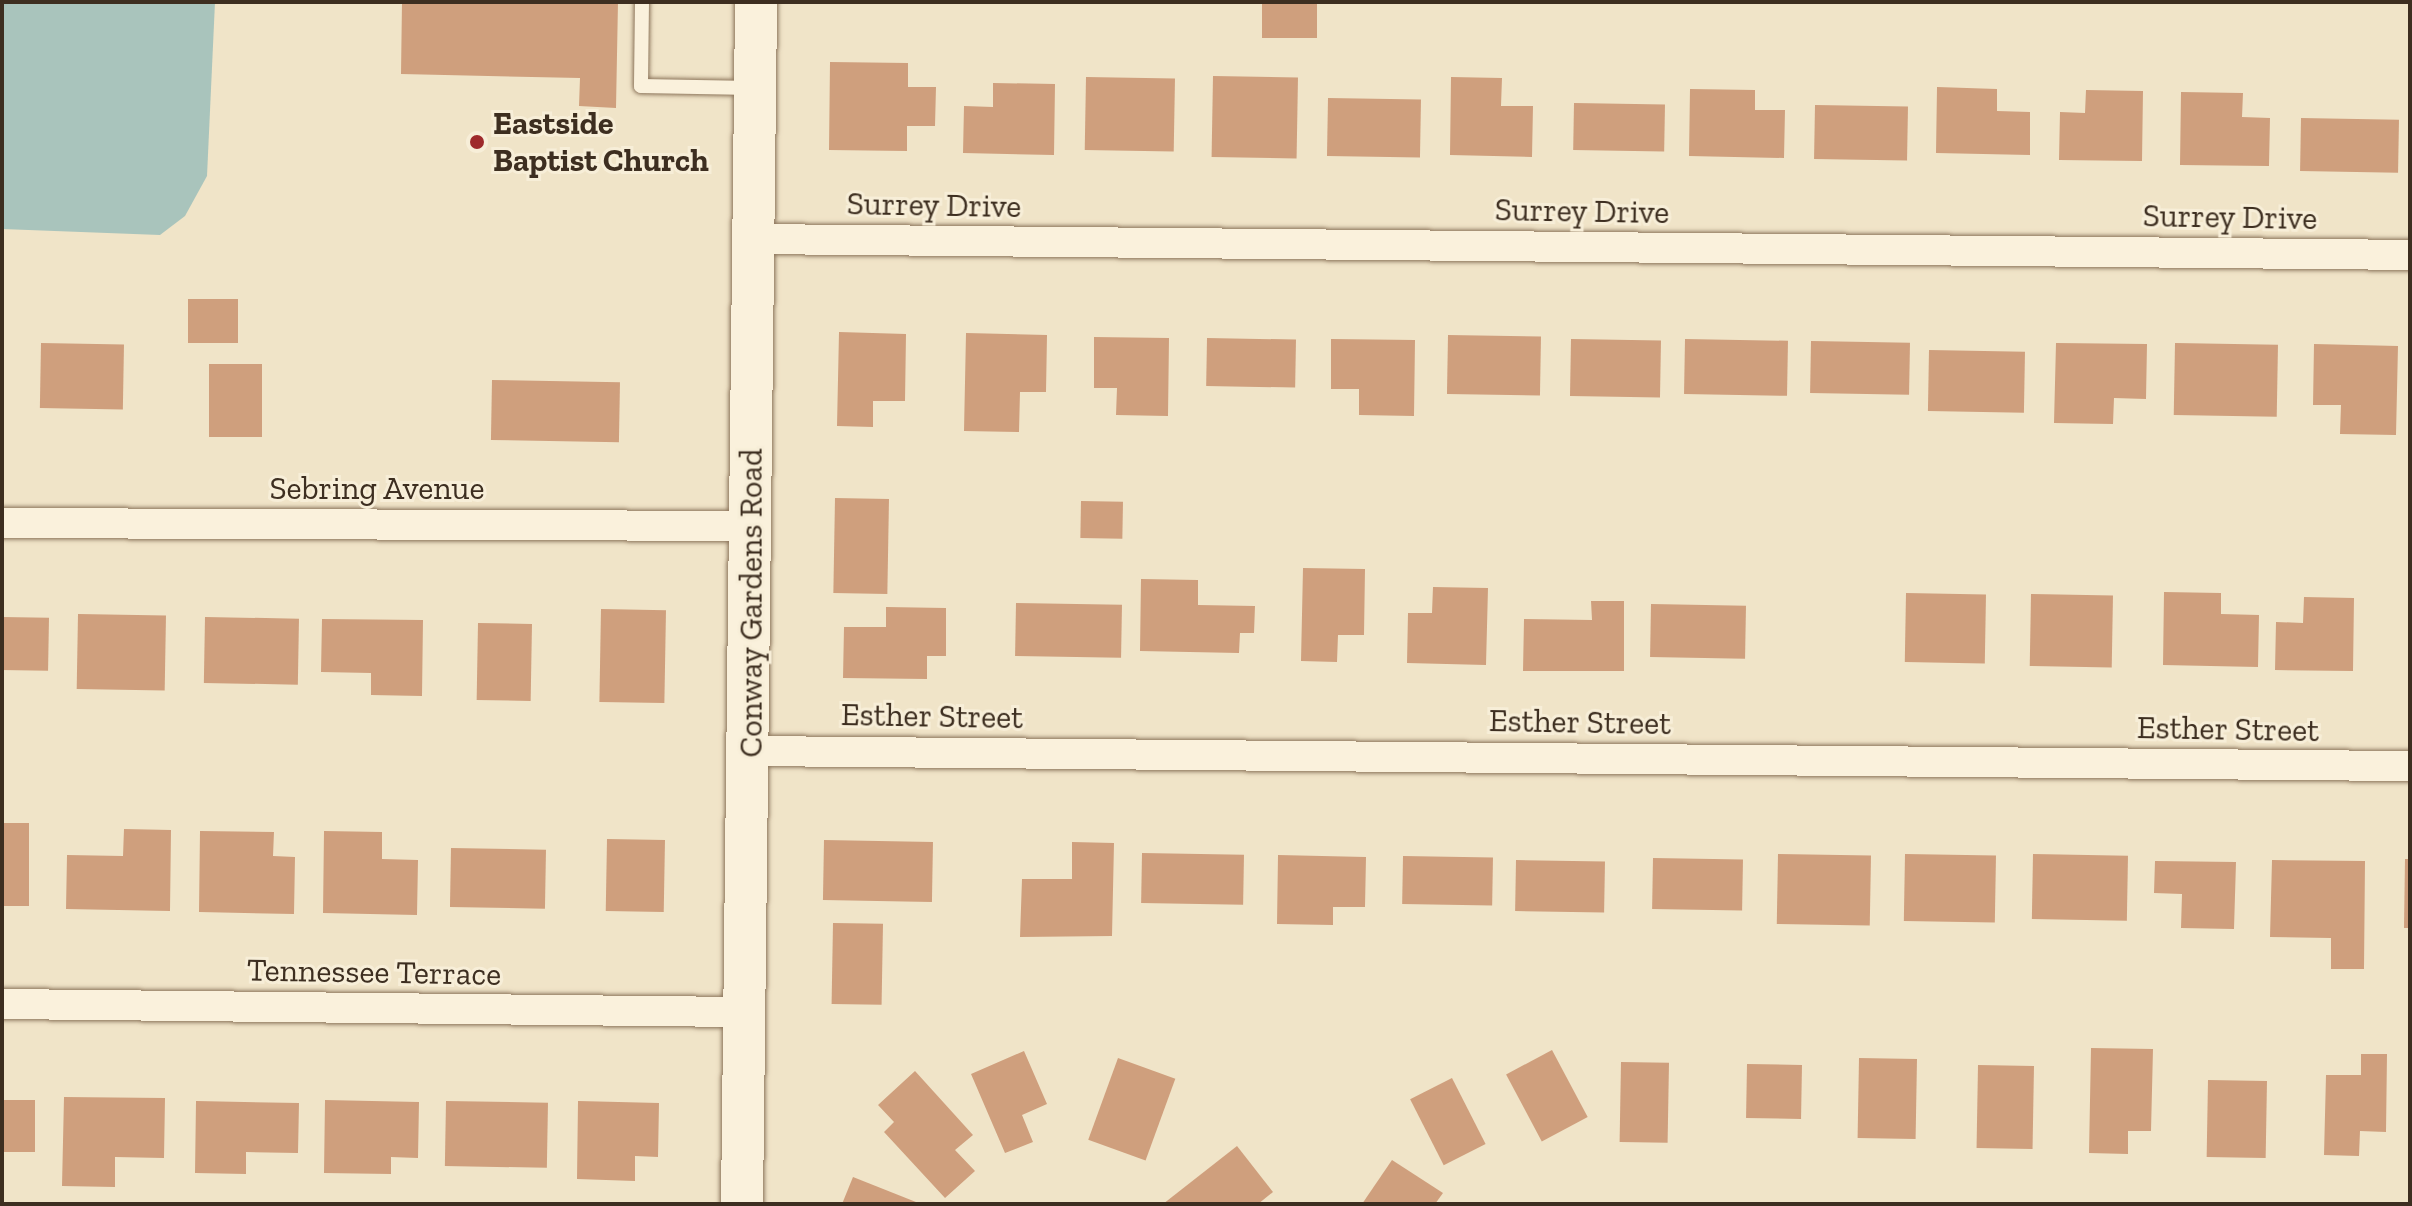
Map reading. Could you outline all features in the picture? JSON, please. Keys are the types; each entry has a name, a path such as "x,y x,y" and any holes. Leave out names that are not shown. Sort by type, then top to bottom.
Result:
{"street":[{"name":"Conway Gardens Road","path":"742,1204 750,751 756,2"},
{"name":"Surrey Drive","path":"752,239 2410,255"},
{"name":"Sebring Avenue","path":"2,523 752,526"},
{"name":"Esther Street","path":"750,751 2410,766"},
{"name":"Tennessee Terrace","path":"2,1004 744,1012"}],"lane":[{"path":"642,2 641,86 754,88"}],"water":[{"path":"2,2 215,2 207,176 185,216 160,235 2,229"}],"building":[{"path":"402,2 618,2 616,108 579,106 580,78 401,74"},
{"path":"1262,2 1317,2 1317,38 1262,38"},
{"path":"830,62 908,63 908,87 936,87 935,126 907,126 907,151 829,150"},
{"path":"1213,76 1298,77 1297,158 1212,157"},
{"path":"1086,77 1175,79 1174,152 1085,150"},
{"path":"1451,77 1502,78 1501,106 1533,106 1532,157 1450,155"},
{"path":"993,83 1055,84 1054,155 963,153 964,106 993,107"},
{"path":"1937,87 1997,89 1997,111 2030,112 2030,155 1936,153"},
{"path":"1690,89 1755,90 1755,110 1785,110 1784,158 1689,156"},
{"path":"2086,90 2143,91 2142,161 2059,160 2060,112 2085,113"},
{"path":"2181,92 2243,93 2242,117 2270,118 2269,166 2180,165"},
{"path":"1328,98 1421,100 1420,158 1327,156"},
{"path":"1574,103 1665,105 1664,152 1573,150"},
{"path":"1815,105 1908,107 1907,161 1814,159"},
{"path":"2301,118 2399,120 2398,173 2300,171"},
{"path":"188,299 238,299 238,343 188,343"},
{"path":"839,332 906,334 905,401 873,401 873,427 837,426"},
{"path":"966,333 1047,335 1046,392 1020,392 1019,432 964,431"},
{"path":"1448,335 1541,337 1540,396 1447,394"},
{"path":"1094,337 1169,338 1168,416 1116,415 1117,388 1094,388"},
{"path":"1207,338 1296,340 1295,388 1206,386"},
{"path":"1331,339 1415,340 1414,416 1359,415 1359,389 1331,389"},
{"path":"1571,339 1661,341 1660,398 1570,396"},
{"path":"1685,339 1788,341 1787,396 1684,394"},
{"path":"1811,341 1910,343 1909,395 1810,393"},
{"path":"41,343 124,344 123,409 40,408"},
{"path":"2056,343 2147,344 2146,399 2114,398 2113,424 2054,423"},
{"path":"2175,343 2278,345 2277,417 2174,415"},
{"path":"2314,344 2398,346 2396,435 2340,434 2341,405 2313,405"},
{"path":"1929,350 2025,352 2024,413 1928,411"},
{"path":"209,364 262,364 262,437 209,437"},
{"path":"492,380 620,382 619,442 491,440"},
{"path":"835,498 889,499 887,594 833,593"},
{"path":"1081,501 1123,502 1122,539 1080,538"},
{"path":"1303,568 1365,569 1364,635 1338,635 1337,662 1301,661"},
{"path":"1141,579 1198,580 1198,605 1255,606 1254,633 1240,633 1239,653 1140,651"},
{"path":"1433,587 1488,588 1486,665 1407,663 1408,613 1432,613"},
{"path":"2164,592 2221,593 2221,614 2259,615 2258,667 2163,665"},
{"path":"1906,593 1986,594 1985,663 1905,662"},
{"path":"2031,594 2113,595 2112,667 2030,666"},
{"path":"2304,597 2354,598 2353,671 2275,670 2276,622 2303,623"},
{"path":"1591,601 1624,601 1624,671 1523,671 1524,619 1592,620"},
{"path":"1016,603 1122,605 1121,658 1015,656"},
{"path":"1651,604 1746,606 1745,659 1650,657"},
{"path":"886,607 946,608 946,656 927,656 927,679 843,678 844,627 886,627"},
{"path":"601,609 666,610 664,703 599,702"},
{"path":"78,614 166,616 165,691 77,689"},
{"path":"2,617 49,618 48,671 2,670"},
{"path":"205,617 299,619 298,685 204,683"},
{"path":"322,619 423,620 422,696 371,695 371,673 321,672"},
{"path":"478,623 532,624 531,701 477,700"},
{"path":"2,823 29,823 29,906 2,906"},
{"path":"124,829 171,830 170,911 66,909 67,855 123,856"},
{"path":"200,831 274,832 273,856 295,857 294,914 199,912"},
{"path":"324,831 382,832 382,859 418,860 417,915 323,913"},
{"path":"607,839 665,840 664,912 606,911"},
{"path":"824,840 933,842 932,902 823,900"},
{"path":"1072,842 1114,843 1112,936 1020,937 1022,879 1072,879"},
{"path":"451,848 546,850 545,909 450,907"},
{"path":"1142,853 1244,855 1243,905 1141,903"},
{"path":"1778,854 1871,856 1870,926 1777,924"},
{"path":"1905,854 1996,856 1995,923 1904,921"},
{"path":"2033,854 2128,856 2127,921 2032,919"},
{"path":"1278,855 1366,857 1365,907 1333,907 1333,925 1277,924"},
{"path":"1403,856 1493,858 1492,906 1402,904"},
{"path":"1653,858 1743,860 1742,911 1652,909"},
{"path":"2405,859 2410,859 2410,928 2404,928"},
{"path":"1516,860 1605,862 1604,913 1515,911"},
{"path":"2272,860 2365,861 2364,969 2331,969 2331,938 2270,937"},
{"path":"2155,861 2236,862 2234,929 2181,928 2182,894 2154,893"},
{"path":"833,923 883,924 882,1005 832,1004"},
{"path":"2091,1048 2153,1049 2151,1131 2128,1131 2128,1154 2089,1153"},
{"path":"1552,1050 1588,1117 1542,1142 1506,1074"},
{"path":"1024,1051 1047,1104 1022,1115 1033,1142 1005,1153 971,1074"},
{"path":"2361,1054 2387,1054 2386,1132 2360,1131 2359,1156 2324,1155 2326,1075 2361,1075"},
{"path":"1118,1058 1175,1079 1146,1161 1088,1140"},
{"path":"1859,1058 1917,1059 1916,1139 1858,1138"},
{"path":"1621,1062 1669,1063 1668,1143 1620,1142"},
{"path":"1747,1064 1802,1065 1801,1119 1746,1118"},
{"path":"1978,1065 2034,1066 2033,1149 1977,1148"},
{"path":"915,1071 973,1135 955,1150 975,1171 945,1198 884,1132 894,1122 878,1105"},
{"path":"1452,1078 1486,1144 1444,1165 1410,1099"},
{"path":"2208,1080 2267,1081 2266,1158 2207,1157"},
{"path":"64,1097 165,1098 164,1158 115,1157 115,1187 62,1186"},
{"path":"2,1100 35,1100 35,1152 2,1152"},
{"path":"325,1100 419,1102 418,1158 391,1157 391,1174 324,1173"},
{"path":"196,1101 299,1103 298,1153 246,1152 246,1174 195,1173"},
{"path":"446,1101 548,1103 547,1168 445,1166"},
{"path":"578,1101 659,1103 658,1157 635,1156 635,1181 577,1179"},
{"path":"1237,1146 1273,1192 1258,1204 1163,1204"},
{"path":"1392,1160 1443,1193 1435,1204 1362,1204"},
{"path":"853,1177 921,1204 842,1204"}],"place":[{"name":"Eastside Baptist Church","path":"477,142"}]}
